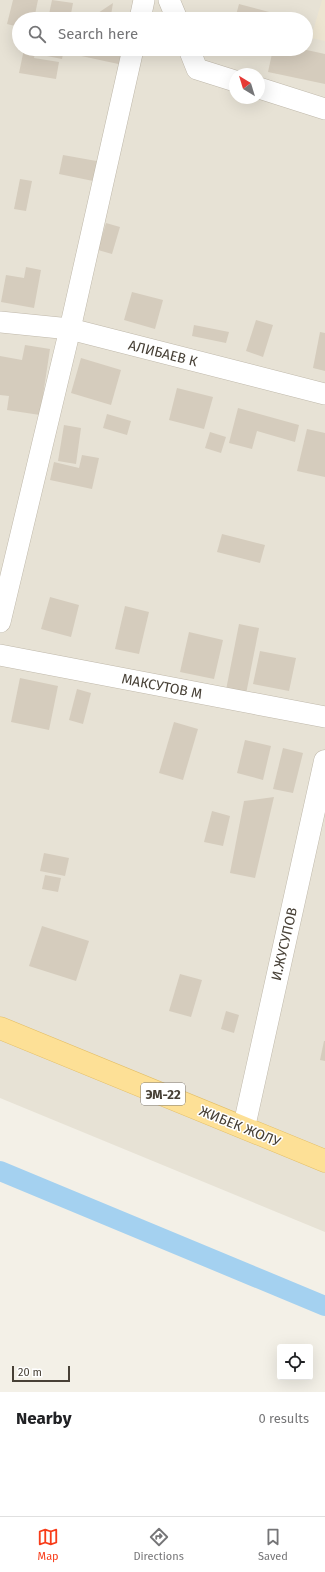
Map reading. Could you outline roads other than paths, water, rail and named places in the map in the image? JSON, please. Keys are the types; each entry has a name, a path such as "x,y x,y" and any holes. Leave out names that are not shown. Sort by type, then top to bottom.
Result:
{"main road":[{"name":"ЖИБЕК ЖОЛУ","path":"0,1028 325,1161"}],"street":[{"path":"141,12 144,0"},
{"path":"169,0 174,12"},
{"path":"0,622 70,329 131,56"},
{"path":"192,56 197,69 229,79"},
{"path":"265,90 325,109"},
{"name":"АЛИБАЕВ К","path":"0,322 70,329 325,394"},
{"name":"МАКСУТОВ М","path":"0,654 325,717"},
{"name":"И.ЖУСУПОВ","path":"244,1127 325,761"}],"waterway":[{"path":"0,1171 325,1306"}]}
